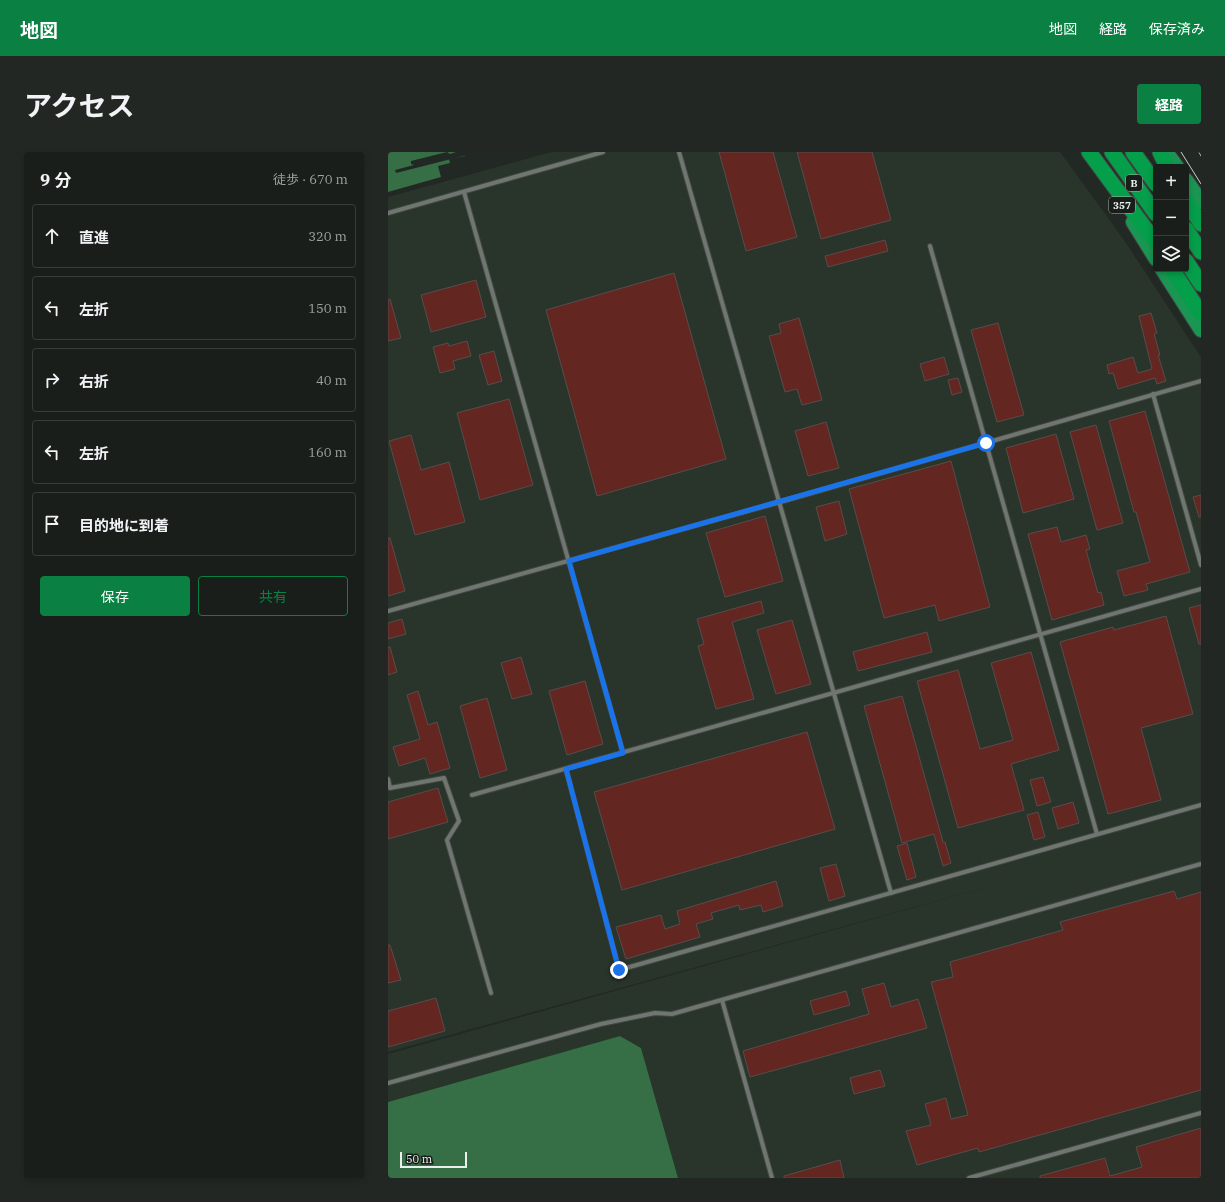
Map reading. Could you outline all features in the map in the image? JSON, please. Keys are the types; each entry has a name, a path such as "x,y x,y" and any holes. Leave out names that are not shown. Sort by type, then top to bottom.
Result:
{"highway":[{"path":"1089,152 1153,239"},
{"name":"357","path":"1089,152 1153,254"},
{"name":"B","path":"1112,152 1153,210"},
{"name":"B","path":"1133,152 1153,180"},
{"path":"1160,152 1165,164"},
{"path":"1166,152 1175,164"},
{"path":"1189,184 1201,202"},
{"path":"1189,206 1201,224"},
{"path":"1189,234 1201,252"},
{"path":"1189,266 1201,284"},
{"path":"1164,272 1201,330"},
{"path":"1174,272 1201,314"}],"lane":[{"path":"388,213 603,152"},
{"path":"679,152 891,892"},
{"path":"464,192 623,753"},
{"path":"930,246 1042,634 1097,834"},
{"path":"388,611 780,502 1201,381"},
{"path":"1153,394 1201,565"},
{"path":"472,795 1201,589"},
{"path":"566,769 619,970 1201,805"},
{"path":"388,779 390,788 444,778 459,822 447,840 491,993"},
{"path":"388,1083 601,1024 655,1013 672,1014 1201,864"},
{"path":"722,1000 772,1178"},
{"path":"969,1178 1201,1113"}],"shaded area":[{"path":"388,152 464,152 465,156 449,159 450,163 438,166 441,177 388,192"},
{"path":"552,152 1060,152 1124,240 1201,357 1201,1178 678,1178 641,1048 620,1036 388,1102 388,1054 1034,874 388,1052 388,197"},
{"path":"620,1036 641,1048 678,1178 388,1178 388,1102"}],"pier":[{"path":"447,152 450,154 456,152 466,152 467,155 396,173 395,170 414,165 411,164 411,161"}],"building":[{"path":"719,152 773,152 797,237 746,251"},
{"path":"797,152 872,152 891,220 821,239"},
{"path":"885,240 888,251 828,267 825,256"},
{"path":"674,273 726,459 597,496 546,310"},
{"path":"476,280 486,317 431,332 421,295"},
{"path":"390,299 401,338 388,341 388,300"},
{"path":"1151,313 1157,333 1154,334 1160,355 1158,355 1166,381 1157,384 1155,378 1118,389 1113,373 1109,374 1107,365 1133,357 1138,373 1152,369 1139,316"},
{"path":"799,318 822,400 802,405 797,389 785,392 769,336 781,333 779,324"},
{"path":"998,323 1024,415 997,422 971,330"},
{"path":"467,341 471,356 453,361 455,369 440,373 433,347 448,343 449,346"},
{"path":"494,351 502,381 488,385 479,355"},
{"path":"944,357 949,374 925,381 920,364"},
{"path":"958,378 962,392 952,395 948,380"},
{"path":"509,399 533,485 480,500 457,413"},
{"path":"1145,411 1190,572 1146,584 1148,590 1124,596 1117,571 1150,562 1136,512 1134,512 1109,421"},
{"path":"826,422 839,468 808,476 795,431"},
{"path":"1096,425 1123,523 1097,530 1070,432"},
{"path":"1056,434 1074,499 1023,513 1006,448"},
{"path":"411,435 421,470 449,462 465,522 415,535 389,441"},
{"path":"951,461 990,607 939,621 935,605 884,618 849,489"},
{"path":"1201,495 1201,517 1199,517 1193,497"},
{"path":"839,501 847,534 825,541 816,507"},
{"path":"765,516 783,581 725,597 706,533"},
{"path":"1057,527 1061,542 1086,535 1090,549 1086,550 1098,593 1101,592 1104,605 1052,620 1028,534"},
{"path":"388,538 390,538 405,591 388,596"},
{"path":"761,601 764,613 732,622 754,699 716,709 698,646 704,644 697,619"},
{"path":"1201,605 1201,644 1199,644 1189,608"},
{"path":"1166,616 1193,714 1141,728 1161,800 1108,814 1060,642 1113,627 1114,630"},
{"path":"402,619 406,634 388,639 388,623"},
{"path":"792,620 811,684 776,694 757,630"},
{"path":"927,632 932,652 858,671 853,652"},
{"path":"388,647 390,647 397,672 388,675"},
{"path":"1031,652 1059,750 1011,764 1024,810 958,828 917,681 958,670 980,749 1013,740 991,663"},
{"path":"521,657 532,694 512,699 501,663"},
{"path":"585,681 603,744 567,755 549,691"},
{"path":"418,691 428,725 437,722 450,768 430,774 425,758 399,766 393,747 420,739 407,695"},
{"path":"902,696 943,842 945,842 951,863 943,866 934,834 902,843 864,706"},
{"path":"487,698 507,770 480,778 460,706"},
{"path":"807,732 835,829 622,890 594,792"},
{"path":"1043,777 1051,802 1037,806 1030,780"},
{"path":"438,788 448,822 388,839 388,802"},
{"path":"1073,802 1079,823 1058,829 1052,808"},
{"path":"1038,812 1045,837 1034,840 1027,815"},
{"path":"907,843 916,877 907,880 897,846"},
{"path":"836,864 845,896 829,901 820,868"},
{"path":"776,881 783,906 763,912 761,905 740,910 739,905 711,913 713,919 696,924 700,937 626,959 616,927 661,915 665,929 680,924 677,911"},
{"path":"1174,891 1177,899 1201,892 1201,1090 979,1152 978,1148 917,1165 906,1131 931,1125 925,1104 946,1098 951,1119 968,1115 931,982 953,977 950,962 1063,930 1060,922"},
{"path":"388,945 390,945 401,980 388,983"},
{"path":"884,983 891,1007 918,999 927,1028 750,1077 743,1051 869,1014 862,989"},
{"path":"846,991 850,1005 814,1015 810,1001"},
{"path":"436,998 445,1031 388,1047 388,1011"},
{"path":"880,1070 885,1086 854,1094 850,1078"},
{"path":"1201,1128 1201,1178 1040,1178 1040,1176 1105,1158 1110,1176 1142,1167 1136,1147"},
{"path":"840,1160 844,1178 784,1178 784,1176"}],"tram line":[{"path":"1181,152 1201,184"},
{"path":"1199,152 1201,156"}],"route":[{"path":"619,970 566,769 623,753 569,561 986,443"}]}
